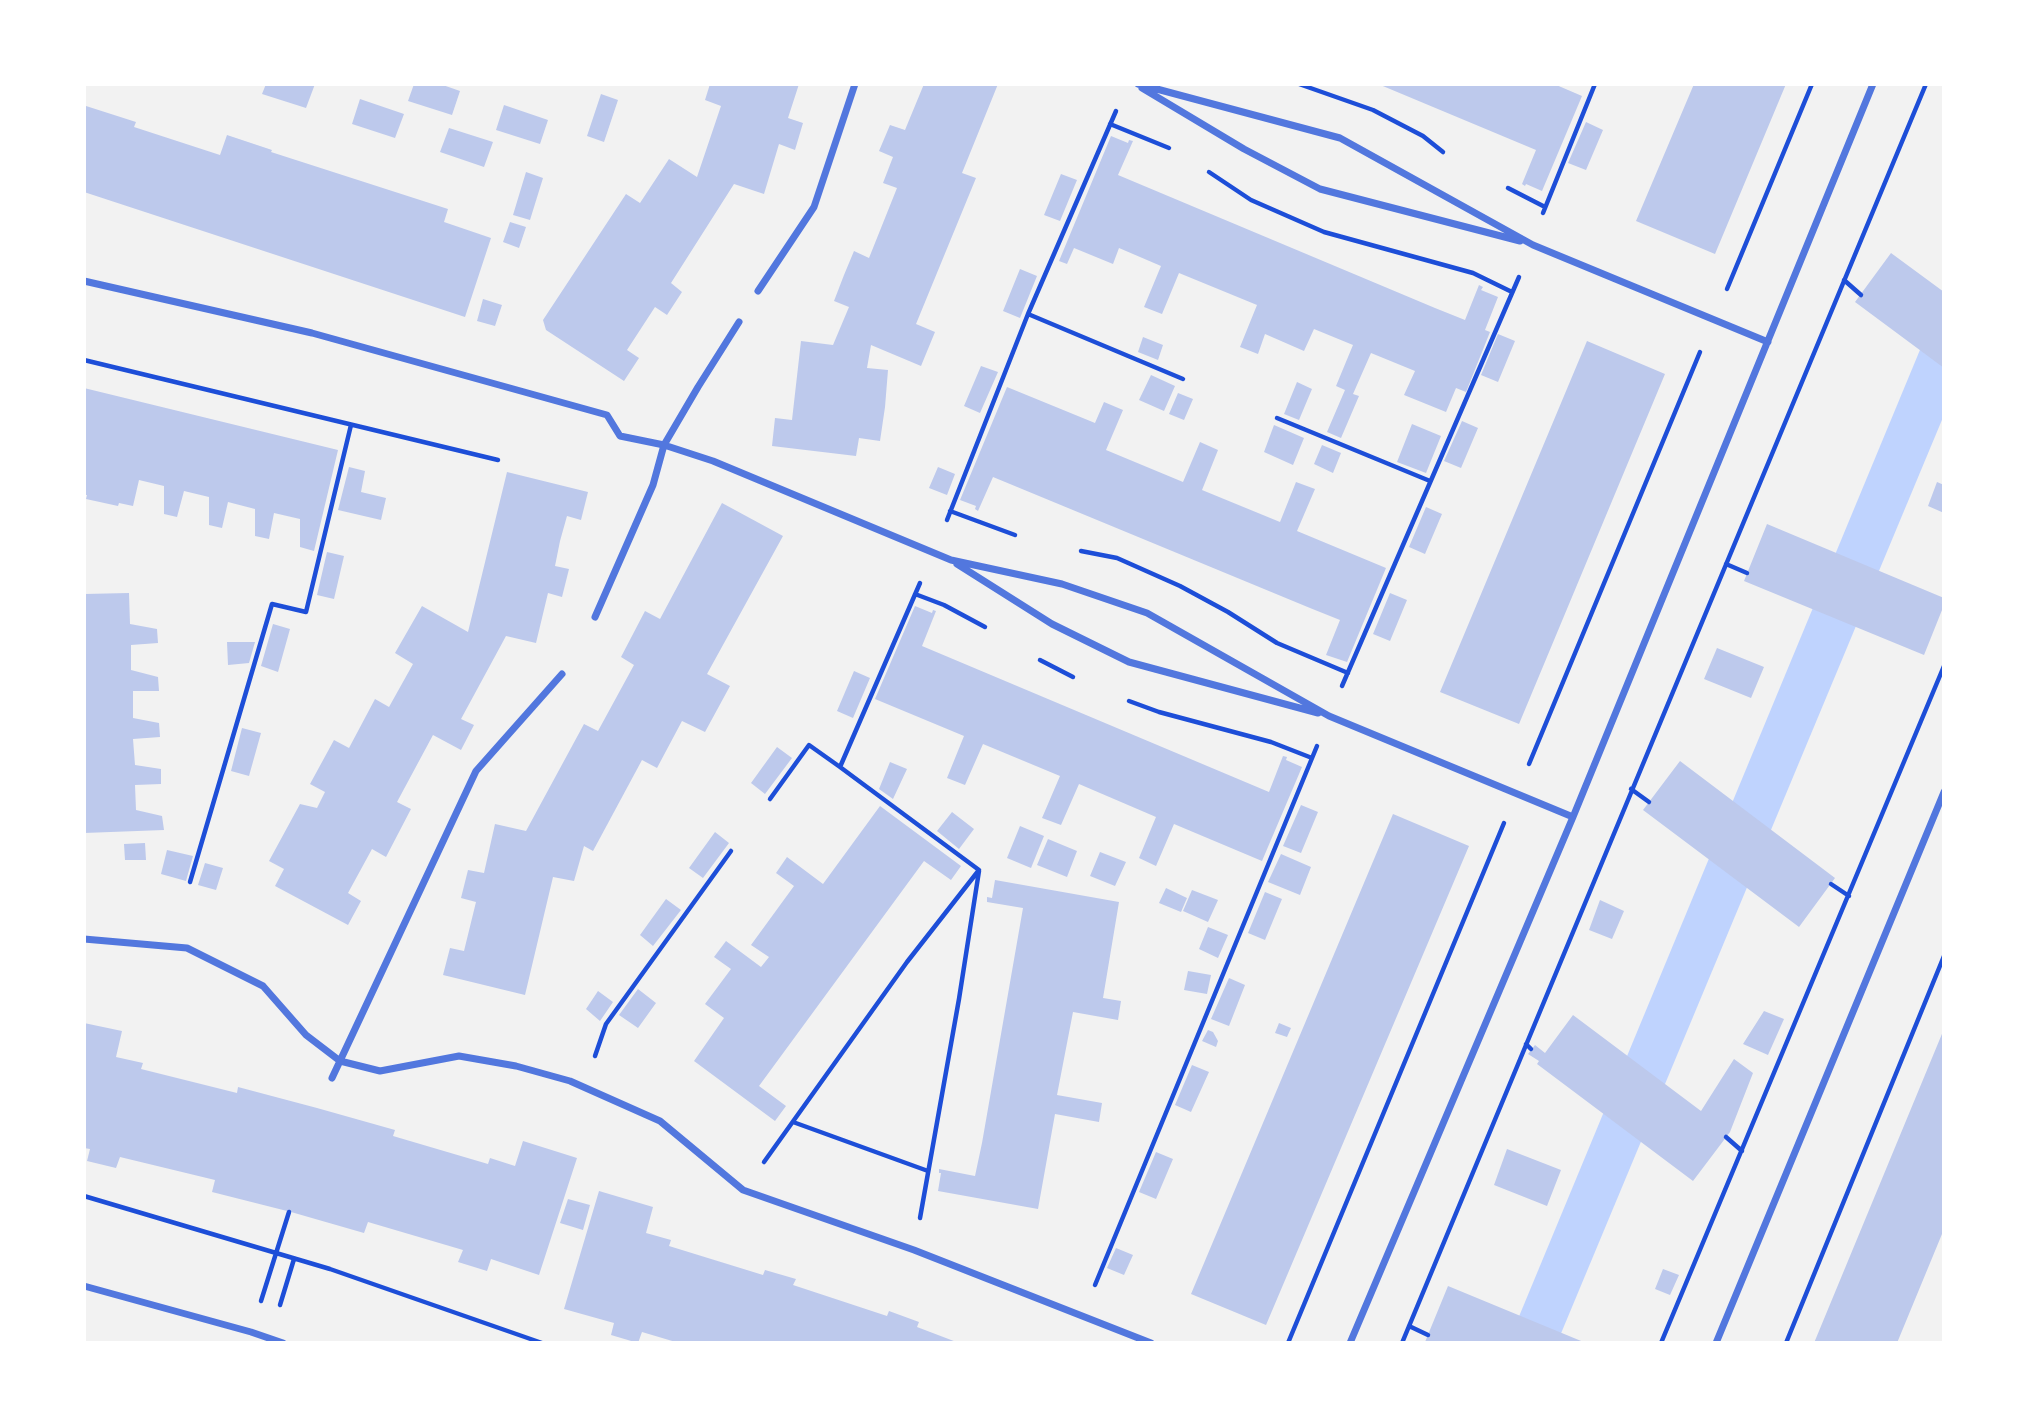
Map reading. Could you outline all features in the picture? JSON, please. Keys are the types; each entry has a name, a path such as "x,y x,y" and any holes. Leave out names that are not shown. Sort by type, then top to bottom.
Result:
{"street":[{"path":"758,291 814,207 855,84"},
{"path":"1137,84 1340,138 1533,244 1768,342"},
{"path":"1137,84 1244,149 1320,189 1533,244"},
{"path":"1350,1343 1573,817 1873,84"},
{"path":"84,281 312,333 607,415 620,436 664,445 753,477 951,560 1062,584 1147,613 1329,716"},
{"path":"595,617 653,485 664,445 739,322"},
{"path":"951,560 1052,624 1129,662 1329,716 1573,817"},
{"path":"332,1078 476,771 562,674"},
{"path":"1716,1343 1944,792"},
{"path":"84,939 187,948 263,986 306,1035 340,1060 380,1071 459,1056 516,1066 570,1081 660,1121 743,1191 914,1250 1151,1343"},
{"path":"84,1286 283,1343"}],"path":[{"path":"1288,1343 1812,84"},
{"path":"1402,1343 1926,84"},
{"path":"840,767 933,553 1028,314 1119,103"},
{"path":"1844,280 1861,295"},
{"path":"1028,314 1183,379"},
{"path":"84,360 498,460"},
{"path":"1277,418 1430,481"},
{"path":"190,882 272,604 306,612 351,425"},
{"path":"1726,564 1747,573"},
{"path":"1661,1343 1944,666"},
{"path":"770,799 809,745 979,870"},
{"path":"1632,789 1648,802"},
{"path":"584,1087 606,1024 731,851"},
{"path":"743,1191 907,962 979,870"},
{"path":"914,1250 979,870"},
{"path":"1831,884 1849,896"},
{"path":"1786,1343 1944,956"},
{"path":"1526,1044 1531,1049"},
{"path":"793,1122 928,1171"},
{"path":"1726,1137 1742,1151"},
{"path":"84,1196 330,1269 542,1343"},
{"path":"251,1332 289,1212"},
{"path":"270,1339 294,1259"},
{"path":"1409,1326 1428,1335"}],"water":[{"path":"1944,292 1944,415 1557,1343 1508,1343"}],"building":[{"path":"266,84 315,84 306,108 262,94"},
{"path":"414,84 440,84 460,91 452,115 408,101"},
{"path":"710,84 799,84 788,118 803,123 795,150 779,144 764,194 734,184 671,283 682,292 667,315 655,307 627,350 639,358 624,381 546,330 543,320 626,194 640,203 669,159 697,177 721,106 705,100"},
{"path":"924,84 998,84 962,173 976,178 916,324 935,332 921,366 871,345 867,368 888,370 885,407 880,441 859,438 856,456 772,446 775,418 792,420 801,341 833,345 849,307 834,301 844,275 854,251 869,258 897,188 883,183 893,157 879,151 890,125 905,130"},
{"path":"1378,84 1554,84 1582,96 1542,191 1522,184 1536,150"},
{"path":"1694,84 1786,84 1715,254 1636,221"},
{"path":"601,94 618,100 604,142 587,136"},
{"path":"360,99 404,114 395,138 352,124"},
{"path":"504,105 548,120 540,144 496,130"},
{"path":"86,106 136,122 134,127 220,155 227,135 272,150 271,152 448,209 444,222 491,238 465,317 84,192"},
{"path":"1586,122 1603,130 1586,170 1568,163"},
{"path":"449,128 493,142 484,167 440,152"},
{"path":"1111,136 1128,143 1129,140 1133,141 1118,175 1435,308 1465,320 1479,285 1483,287 1481,290 1498,297 1485,330 1490,332 1466,392 1456,388 1446,412 1404,395 1415,371 1371,353 1353,394 1359,396 1341,438 1327,432 1345,390 1336,386 1353,345 1314,329 1304,351 1265,334 1258,354 1240,347 1257,305 1179,273 1162,314 1144,307 1161,266 1119,248 1113,264 1074,248 1067,264 1059,261"},
{"path":"526,172 543,178 530,220 513,215"},
{"path":"1061,174 1077,180 1060,221 1044,215"},
{"path":"510,222 526,227 519,248 503,242"},
{"path":"1891,253 1944,292 1944,368 1855,302"},
{"path":"1020,269 1037,276 1020,318 1003,311"},
{"path":"483,299 502,305 495,326 477,321"},
{"path":"1498,334 1515,341 1498,382 1481,375"},
{"path":"1143,337 1163,345 1158,360 1138,352"},
{"path":"1587,341 1665,374 1519,724 1440,692"},
{"path":"981,366 998,372 980,413 964,406"},
{"path":"1151,375 1175,386 1164,411 1139,400"},
{"path":"1297,382 1312,389 1299,420 1284,414"},
{"path":"1007,387 1095,423 1104,402 1123,410 1106,450 1183,482 1200,442 1218,450 1202,490 1280,522 1296,482 1315,489 1297,531 1386,568 1347,662 1326,655 1340,620 993,477 978,511 976,506 960,500"},
{"path":"84,388 338,450 314,551 300,547 300,519 274,513 269,539 255,536 255,509 228,502 222,528 209,525 209,497 184,491 177,517 164,514 164,486 139,480 133,506 119,503 118,506 86,499"},
{"path":"1178,393 1193,399 1184,420 1169,414"},
{"path":"1462,421 1478,428 1461,468 1444,461"},
{"path":"1412,424 1441,436 1426,473 1397,462"},
{"path":"1274,425 1304,438 1293,465 1264,452"},
{"path":"1322,445 1341,453 1333,473 1314,464"},
{"path":"349,467 365,471 361,492 386,498 381,520 338,510"},
{"path":"938,467 955,474 947,495 929,488"},
{"path":"507,472 588,492 581,520 567,516 560,541 555,566 569,569 562,597 548,593 536,643 506,636 461,719 474,725 461,750 433,735 397,802 411,809 386,857 372,849 348,893 361,901 348,925 275,886 284,869 269,861 300,804 317,808 325,792 310,784 334,740 349,748 375,699 389,707 413,664 395,653 422,606 468,632"},
{"path":"1937,482 1944,485 1944,513 1928,506"},
{"path":"722,503 783,536 707,674 730,686 705,732 682,721 657,768 642,760 593,851 584,846 574,881 553,877 525,995 443,975 450,948 464,951 476,902 461,898 468,870 484,873 495,824 526,831 584,724 598,731 634,665 621,657 645,611 660,619"},
{"path":"1426,507 1442,514 1425,554 1409,547"},
{"path":"1767,524 1944,598 1944,605 1924,655 1744,581"},
{"path":"327,552 344,556 334,599 317,595"},
{"path":"129,593 130,624 157,629 158,643 131,645 131,670 158,677 159,691 133,691 133,718 159,723 160,737 133,739 135,765 161,769 161,784 135,785 136,810 162,816 164,830 84,833 84,594"},
{"path":"1390,593 1407,600 1390,641 1373,634"},
{"path":"915,606 932,613 933,610 936,611 922,646 1269,792 1283,756 1302,767 1262,861 1174,824 1156,866 1139,858 1156,817 1079,784 1061,825 1042,818 1060,776 983,744 965,785 947,778 964,736 875,699"},
{"path":"273,624 290,629 278,672 261,666"},
{"path":"227,642 255,642 249,663 228,665"},
{"path":"1717,648 1764,667 1751,698 1704,679"},
{"path":"854,671 870,678 853,718 837,711"},
{"path":"242,728 261,733 249,776 231,771"},
{"path":"777,747 792,758 765,794 751,783"},
{"path":"1680,761 1835,878 1799,927 1643,810"},
{"path":"890,762 907,769 893,799 879,789"},
{"path":"1301,805 1318,812 1301,853 1283,846"},
{"path":"880,806 961,866 951,880 924,861 759,1086 786,1106 775,1121 694,1061 724,1018 705,1004 731,969 714,957 726,941 761,967 769,957 751,945 794,886 776,873 787,857 823,884"},
{"path":"952,812 974,829 959,849 937,831"},
{"path":"1393,814 1469,846 1266,1325 1191,1294"},
{"path":"1020,826 1044,836 1031,868 1007,858"},
{"path":"715,832 729,843 703,878 689,868"},
{"path":"1048,839 1077,851 1067,877 1037,865"},
{"path":"145,843 146,860 125,860 124,844"},
{"path":"167,850 193,856 186,881 161,874"},
{"path":"1100,852 1126,862 1115,886 1090,876"},
{"path":"1281,854 1311,867 1300,895 1268,882"},
{"path":"205,863 223,868 216,890 198,885"},
{"path":"995,880 1119,902 1103,998 1121,1001 1118,1020 1073,1012 1057,1095 1102,1103 1099,1122 1055,1114 1038,1209 938,1191 941,1173 939,1169 975,1176 982,1143 1023,908 987,902 987,897 992,898"},
{"path":"1166,888 1187,898 1181,912 1159,903"},
{"path":"1192,890 1218,900 1208,922 1183,911"},
{"path":"1265,892 1282,899 1265,940 1248,933"},
{"path":"666,899 681,910 653,946 640,935"},
{"path":"1600,900 1624,911 1612,939 1589,930"},
{"path":"1208,927 1228,935 1218,958 1199,949"},
{"path":"1188,971 1211,975 1207,994 1184,990"},
{"path":"1229,978 1245,985 1229,1026 1211,1019"},
{"path":"638,989 656,1003 638,1028 619,1015"},
{"path":"598,991 613,1002 600,1021 586,1009"},
{"path":"1764,1011 1784,1019 1768,1055 1743,1044"},
{"path":"1573,1015 1701,1111 1734,1059 1753,1073 1730,1132 1693,1181 1537,1064 1539,1061 1528,1054 1535,1045 1545,1053"},
{"path":"84,1023 122,1031 116,1057 143,1063 141,1069 237,1093 238,1087 317,1108 395,1130 393,1136 488,1164 490,1158 515,1166 523,1141 577,1158 539,1275 491,1259 487,1271 458,1262 463,1250 368,1222 364,1233 212,1192 215,1180 120,1157 116,1168 87,1161 90,1149 84,1148"},
{"path":"1279,1023 1291,1028 1287,1037 1275,1033"},
{"path":"1944,1029 1944,1230 1897,1343 1814,1343"},
{"path":"1208,1030 1213,1032 1218,1041 1216,1047 1202,1041"},
{"path":"1192,1065 1209,1072 1191,1112 1175,1105"},
{"path":"1507,1149 1561,1170 1547,1206 1494,1185"},
{"path":"1156,1152 1173,1159 1156,1199 1139,1192"},
{"path":"599,1191 653,1207 646,1233 671,1240 669,1246 763,1275 765,1270 796,1279 793,1285 887,1316 889,1311 919,1322 917,1327 959,1343 679,1343 642,1332 638,1343 611,1335 614,1323 564,1309"},
{"path":"568,1199 590,1205 583,1230 560,1223"},
{"path":"1116,1248 1133,1255 1124,1275 1107,1268"},
{"path":"1663,1269 1679,1275 1670,1295 1655,1289"},
{"path":"1448,1286 1586,1343 1427,1343 1425,1342"}]}
